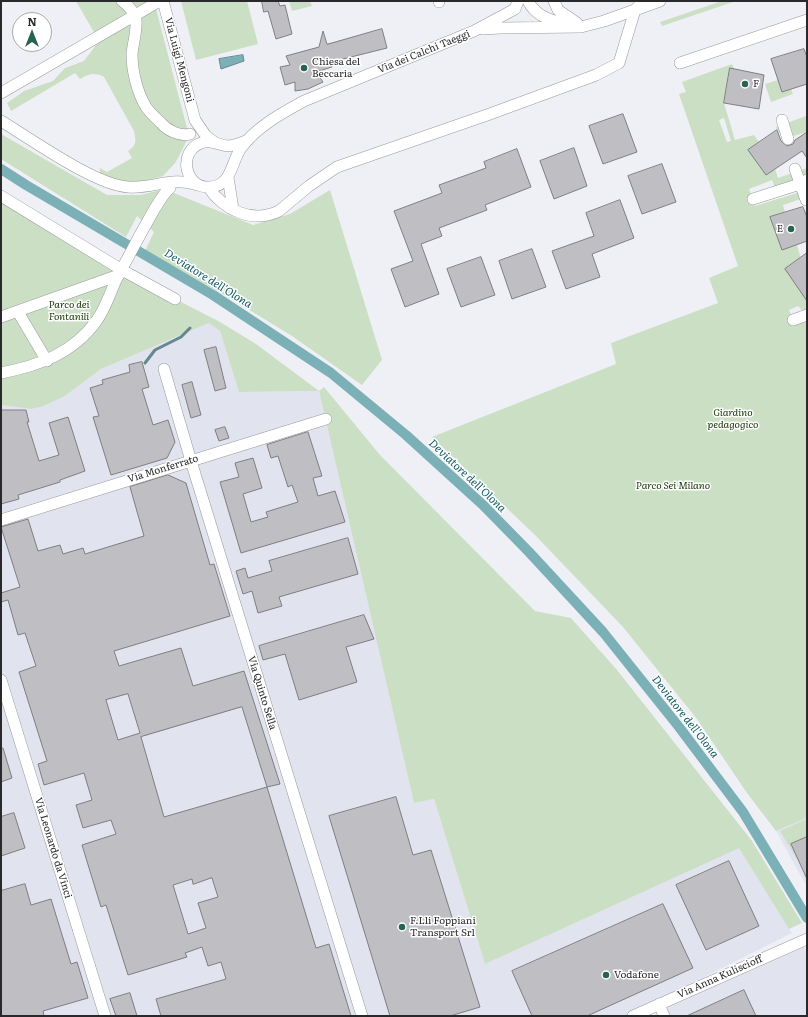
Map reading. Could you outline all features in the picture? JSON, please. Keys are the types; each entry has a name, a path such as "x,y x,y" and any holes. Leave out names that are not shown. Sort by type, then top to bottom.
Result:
{"street":[{"path":"122,1 127,4 135,15 136,21 132,54 134,71 138,89 146,107 167,130 186,135 190,134"},
{"name":"Via dei Calchi Taeggi","path":"229,174 240,148 258,131 285,112 304,101 474,31 514,9 518,1"},
{"name":"Via dei Calchi Taeggi","path":"528,1 539,15 555,22 583,26"},
{"path":"554,1 560,12 583,26"},
{"name":"Via dei Calchi Taeggi","path":"635,10 643,1"},
{"name":"Via dei Calchi Taeggi","path":"474,31 492,28 581,27 604,21 660,1"},
{"path":"1,93 159,2"},
{"name":"Via Luigi Mengoni","path":"159,2 195,120 206,136 217,143"},
{"path":"186,160 189,175 233,209 252,217 271,215 279,211 324,174 337,167 487,115 596,75 619,63 635,10"},
{"path":"680,62 807,20"},
{"name":"Via Luigi Mengoni","path":"194,147 195,120"},
{"path":"1,121 89,174 116,185 128,187 169,185 187,181 204,186 216,186 229,174"},
{"path":"782,122 787,138"},
{"name":"Via dei Calchi Taeggi","path":"194,147 200,143 217,143 229,146 248,140"},
{"path":"217,143 230,155 229,174 233,209"},
{"path":"1,373 33,366 47,361 71,346 88,332 107,303 122,268 148,221 169,185 182,169 194,147"},
{"path":"753,199 801,184"},
{"path":"1,196 175,299"},
{"path":"1,317 18,312 122,268"},
{"path":"18,312 47,361"},
{"path":"793,320 807,315"},
{"name":"Via Quinto Sella","path":"164,369 362,1016"},
{"name":"Via Monferrato","path":"1,520 326,419"},
{"name":"Via Leonardo da Vinci","path":"1,680 5,705 105,1016"},
{"name":"Via Anna Kuliscioff","path":"633,1016 806,942"},
{"path":"659,1004 664,1016"}],"shaded area":[{"path":"209,323 220,331 239,392 319,391 414,803 434,799 485,964 739,847 792,933 626,1016 1,1016 1,405 31,409 65,396 101,369"},
{"path":"807,818 807,887 776,831"},
{"path":"802,943 807,952 807,1016 666,1016 662,1006"}],"green space":[{"path":"76,1 154,1 187,128 188,137 176,162 163,176 146,181 124,182 103,176 100,173 100,168 107,172 132,158 128,151 133,147 135,140 134,131 104,77 101,75 92,74 80,79 75,73 11,111 7,103 24,91 53,81 65,68 84,61 99,41"},
{"path":"181,1 247,1 258,44 196,60"},
{"path":"289,1 310,1 312,6 292,11"},
{"path":"722,1 736,1 662,26 660,22"},
{"name":"Parco Sei Milano","path":"732,64 734,69 730,69 724,103 735,140 754,135 759,142 749,150 766,175 775,169 778,178 807,168 807,177 775,188 772,180 749,189 755,206 807,190 807,197 783,205 785,212 771,217 782,249 797,245 804,276 807,309 802,310 798,306 789,310 794,322 807,321 807,818 776,831 747,793 697,719 623,627 535,535 432,437 616,364 611,343 718,303 709,278 738,266 679,94 686,92 682,82","holes":["724,118 731,141 727,142 719,120"]},
{"path":"778,80 782,92 791,89 793,94 771,102 765,84"},
{"path":"806,116 807,132 783,139 776,127"},
{"path":"1,134 107,195 141,195 164,189 253,225 290,214 330,190 382,360 362,385 292,336 230,298 145,251 154,232 137,216 126,237 1,159"},
{"name":"Parco dei Fontanili","path":"1,190 183,303 220,322 256,344 319,391 239,392 220,331 209,323 101,369 65,396 43,406 31,409 1,405"},
{"path":"324,387 380,455 535,611 571,618 617,670 752,841 802,923 789,929 739,848 485,964 434,799 414,803 319,391"},
{"path":"807,819 807,876 780,831"}],"water":[{"path":"243,55 244,61 221,69 219,59"}],"building":[{"path":"262,1 278,1 280,6 285,5 292,34 276,39 268,11 264,12"},
{"path":"382,29 387,48 331,62 332,67 316,72 323,82 308,89 295,91 295,82 285,85 280,67 290,65 286,56 319,47 323,31 327,44"},
{"name":"F","path":"804,49 807,57 807,84 782,92 771,59"},
{"name":"F","path":"730,68 764,75 759,109 724,103"},
{"path":"623,114 637,152 603,164 589,126"},
{"path":"777,130 781,141 787,146 793,144 795,140 807,132 807,158 802,151 766,175 748,150"},
{"path":"574,148 587,186 554,199 540,161"},
{"path":"517,149 531,187 485,205 487,210 439,228 442,236 421,244 439,294 405,307 391,269 413,261 394,211 442,193 439,185 486,168 484,162"},
{"path":"662,164 676,202 642,214 628,176"},
{"path":"620,200 634,238 592,254 600,277 566,289 552,251 594,236 586,213"},
{"name":"E","path":"803,207 807,217 807,241 782,250 770,217"},
{"path":"532,249 546,287 512,299 499,261"},
{"name":"E","path":"807,253 807,301 785,269"},
{"path":"481,257 495,295 461,307 447,269"},
{"path":"216,347 226,388 215,391 204,350"},
{"path":"142,362 149,387 142,389 153,425 168,420 175,442 167,458 111,475 93,417 99,416 90,388 103,384 102,380 130,372 129,365"},
{"path":"192,382 201,415 191,418 182,385"},
{"path":"1,410 26,410 29,422 27,422 39,461 59,455 49,423 68,417 85,471 60,480 60,482 18,495 19,499 1,504"},
{"path":"225,427 229,438 219,441 215,430"},
{"path":"308,432 322,476 313,478 318,496 335,491 345,522 241,553 220,482 239,477 235,463 253,458 262,488 243,494 251,522 268,517 266,512 298,502 292,485 288,487 278,456 271,458 267,445"},
{"path":"168,475 186,483 210,565 214,564 230,616 114,651 119,666 181,648 193,686 244,671 280,784 267,787 316,948 329,944 351,1016 161,1016 156,999 226,979 221,962 208,966 202,947 185,953 187,957 128,975 106,905 101,907 82,845 116,834 111,820 83,828 76,805 92,800 84,773 44,785 38,764 47,761 19,672 36,666 25,633 18,635 8,600 1,602 1,593 20,587 1,527 28,519 38,551 60,545 63,554 83,548 85,554 144,536 130,487","holes":["128,694 140,733 118,740 106,700","242,707 267,787 164,817 141,737","212,878 218,897 198,903 206,928 188,934 173,885 192,879 193,884"]},
{"path":"348,538 358,574 279,597 282,606 258,613 252,591 243,594 236,571 245,568 248,578 272,571 269,561"},
{"path":"364,615 374,639 346,647 357,682 299,700 285,654 263,660 259,646"},
{"path":"1,748 3,748 12,778 1,782"},
{"path":"396,797 413,855 431,850 480,1007 450,1016 390,1016 329,816"},
{"path":"14,813 25,848 1,856 1,817"},
{"path":"807,837 807,879 791,844"},
{"path":"729,861 759,926 706,950 676,885"},
{"path":"25,884 31,905 51,899 71,964 77,962 88,998 43,1011 44,1016 1,1016 1,891"},
{"path":"663,904 693,968 587,1016 532,1016 512,971"},
{"path":"744,990 756,1016 687,1016"},
{"path":"130,993 137,1016 116,1016 110,999"}],"waterway":[{"name":"Deviatore dell'Olona","path":"1,169 213,295 331,373 406,435 483,505 603,632 679,727 743,812 807,918"},
{"path":"145,363 155,350 181,337 190,328"}],"place":[{"name":"Chiesa del Beccaria","path":"304,68"},
{"name":"F","path":"745,84"},
{"name":"E","path":"791,229"},
{"name":"F.Lli Foppiani Transport Srl","path":"402,927"},
{"name":"Vodafone","path":"606,975"}],"park label":[{"name":"Giardino pedagogico","path":"733,418"}]}
